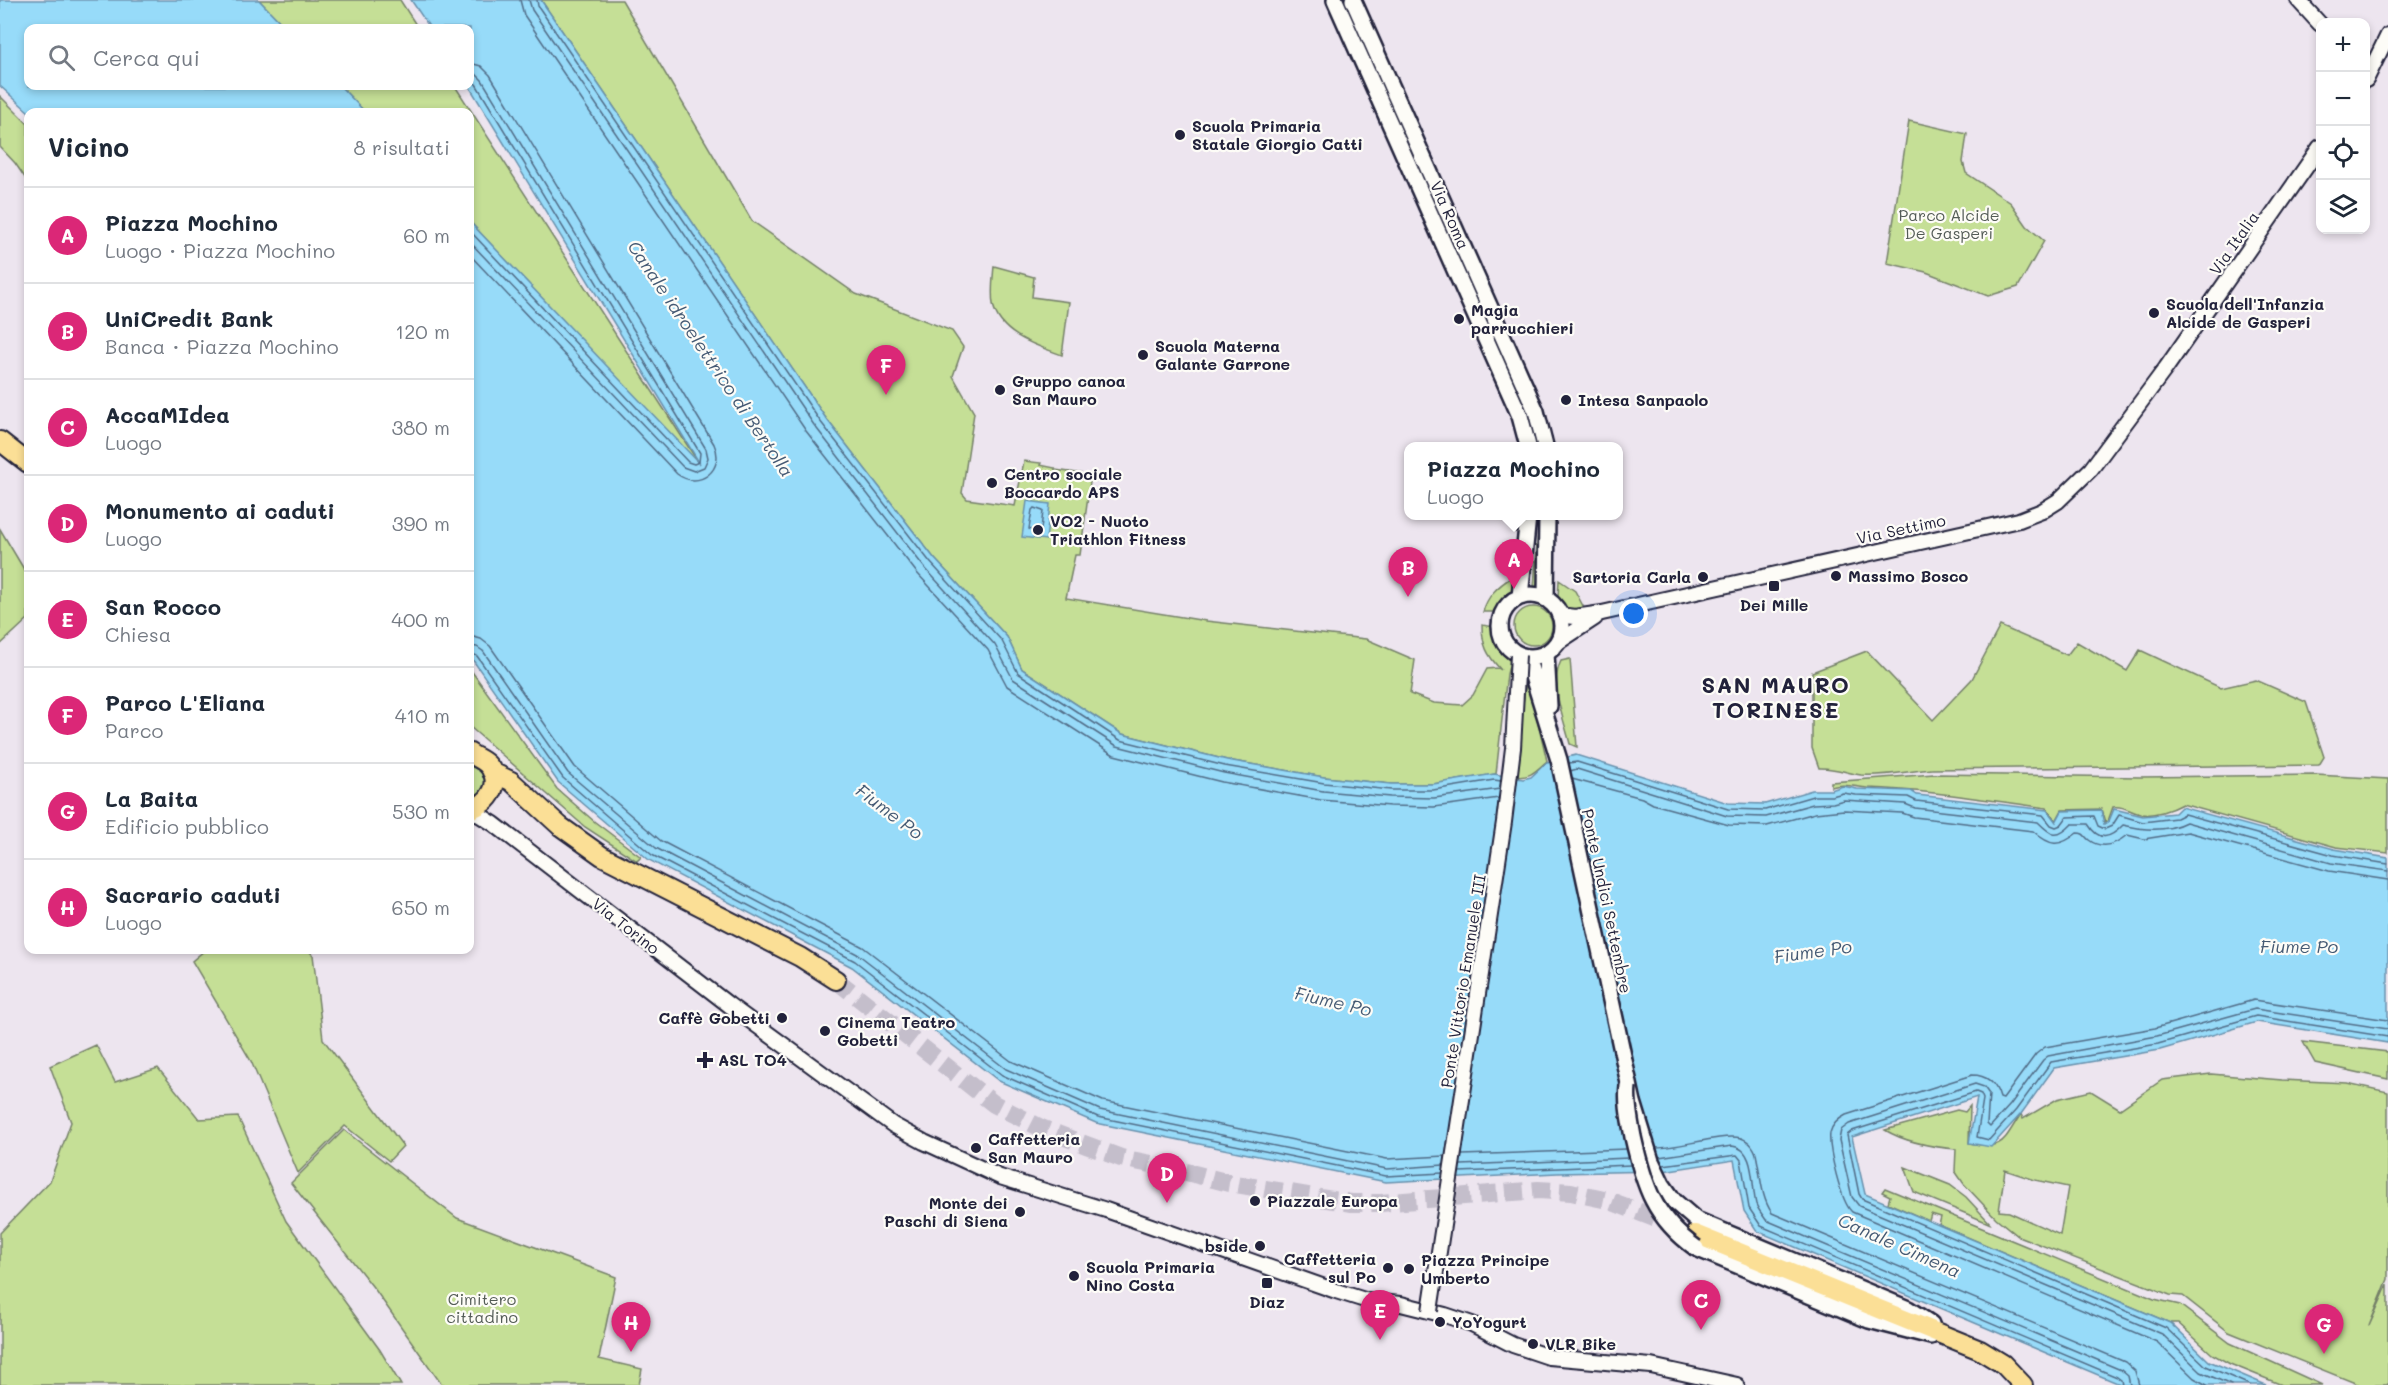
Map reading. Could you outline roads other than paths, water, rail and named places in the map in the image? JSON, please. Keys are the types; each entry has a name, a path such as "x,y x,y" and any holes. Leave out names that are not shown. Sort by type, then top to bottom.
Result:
{"main road":[{"name":"Via Roma","path":"1335,0 1520,416 1527,442"},
{"name":"Via Roma","path":"1353,0 1536,411 1544,442"},
{"path":"0,441 24,460"},
{"path":"1520,597 1528,520"},
{"path":"1546,599 1547,520"},
{"path":"1538,596 1546,599 1559,615 1561,634 1552,648 1523,656 1503,641 1500,621 1507,606 1520,597 1538,596"},
{"name":"Ponte Undici Settembre","path":"1549,724 1552,648"},
{"name":"Ponte Undici Settembre","path":"1523,656 1549,724 1559,760 1628,1086"},
{"path":"474,757 487,764 492,772 494,780 489,798 509,795 527,798"},
{"path":"492,772 511,781 560,826 602,856 800,957 836,980"},
{"name":"Via Torino","path":"474,808 489,798"},
{"path":"1628,1086 1651,1161 1662,1184 1686,1213 1706,1225 1908,1309 1958,1341"},
{"path":"1628,1086 1626,1098 1641,1173 1657,1210 1668,1226 1695,1241 1958,1341 2003,1364 2023,1385"}],"street":[{"path":"2298,0 2316,20"},
{"path":"2369,72 2388,35"},
{"name":"Via Italia","path":"2153,386 2316,153"},
{"name":"Via Settimo","path":"1602,614 2019,520 2042,512 2058,501 2091,469 2153,386"},
{"path":"1559,615 1575,617 1602,614"},
{"path":"1552,648 1602,614"},
{"name":"Ponte Vittorio Emanuele III","path":"1430,1311 1504,822 1523,656"},
{"path":"489,798 494,824"},
{"name":"Via Torino","path":"474,812 494,824 759,1028 893,1125 924,1143 991,1173 1106,1210 1336,1292 1368,1301 1401,1304 1430,1311 1472,1324 1513,1346 1549,1357 1651,1366 1737,1385"}],"water":[{"path":"0,0 259,0 282,24 24,24 24,90 344,90 361,108 25,108 0,86"},
{"path":"411,0 541,0 825,417 934,558 1007,637 1022,669 1122,734 1227,760 1324,777 1391,784 1433,784 1494,774 1523,779 1531,777 1547,762 1576,755 1728,803 1765,804 1812,790 1831,790 1843,786 1857,789 1911,791 1917,795 2047,810 2056,822 2062,811 2101,810 2104,824 2109,821 2114,809 2143,816 2175,813 2181,807 2334,849 2388,858 2388,1043 2257,1022 2160,1050 2054,1068 2021,1114 1991,1147 1969,1143 1977,1097 1852,1137 1865,1194 2170,1323 2209,1361 2266,1385 2122,1385 1757,1231 1744,1211 1734,1160 1663,1171 1557,1173 1386,1182 1096,1123 999,1081 852,967 649,860 558,782 474,662 474,226 700,464 471,90 474,90 474,24 427,24"},
{"path":"1027,501 1050,504 1046,540 1022,537"}],"tunnel":[{"path":"836,980 994,1104 1041,1128 1121,1158 1229,1183 1351,1203 1381,1203 1538,1190 1571,1192 1608,1200 1678,1227"}],"place":[{"name":"Scuola Primaria Statale Giorgio Catti","path":"1180,135"},
{"name":"Scuola dell'Infanzia Alcide de Gasperi","path":"2154,313"},
{"name":"Magia parrucchieri","path":"1459,319"},
{"name":"Scuola Materna Galante Garrone","path":"1143,355"},
{"name":"Gruppo canoa San Mauro","path":"1000,390"},
{"name":"Parco L'Eliana","path":"886,395"},
{"name":"Intesa Sanpaolo","path":"1566,400"},
{"name":"Centro sociale Boccardo APS","path":"992,483"},
{"name":"VO2 - Nuoto Triathlon Fitness","path":"1038,530"},
{"name":"Massimo Bosco","path":"1836,576"},
{"name":"Sartoria Carla","path":"1703,577"},
{"name":"Dei Mille","path":"1774,586"},
{"name":"Piazza Mochino","path":"1514,589"},
{"name":"UniCredit Bank","path":"1408,597"},
{"name":"Caffè Gobetti","path":"782,1018"},
{"name":"Cinema Teatro Gobetti","path":"825,1031"},
{"name":"ASL TO4","path":"705,1060"},
{"name":"Caffetteria San Mauro","path":"976,1148"},
{"name":"Piazzale Europa","path":"1255,1201"},
{"name":"Monumento ai caduti","path":"1167,1203"},
{"name":"Monte dei Paschi di Siena","path":"1020,1212"},
{"name":"bside","path":"1260,1246"},
{"name":"Caffetteria sul Po","path":"1388,1268"},
{"name":"Piazza Principe Umberto","path":"1409,1269"},
{"name":"Scuola Primaria Nino Costa","path":"1074,1276"},
{"name":"Diaz","path":"1267,1283"},
{"name":"YoYogurt","path":"1440,1322"},
{"name":"AccaMIdea","path":"1701,1330"},
{"name":"San Rocco","path":"1380,1340"},
{"name":"VLR Bike","path":"1533,1344"},
{"name":"Sacrario caduti","path":"631,1352"},
{"name":"La Baita","path":"2324,1354"}],"district":[{"name":"SAN MAURO TORINESE","path":"1776,698"}],"park label":[{"name":"Parco Alcide De Gasperi","path":"1949,224"},
{"name":"Cimitero cittadino","path":"482,1308"}],"water label":[{"name":"Canale idroelettrico di Bertolla","path":"710,359"},
{"name":"Fiume Po","path":"889,812"},
{"name":"Fiume Po","path":"2299,947"},
{"name":"Fiume Po","path":"1813,952"},
{"name":"Fiume Po","path":"1333,1002"},
{"name":"Canale Cimena","path":"1899,1246"}]}
